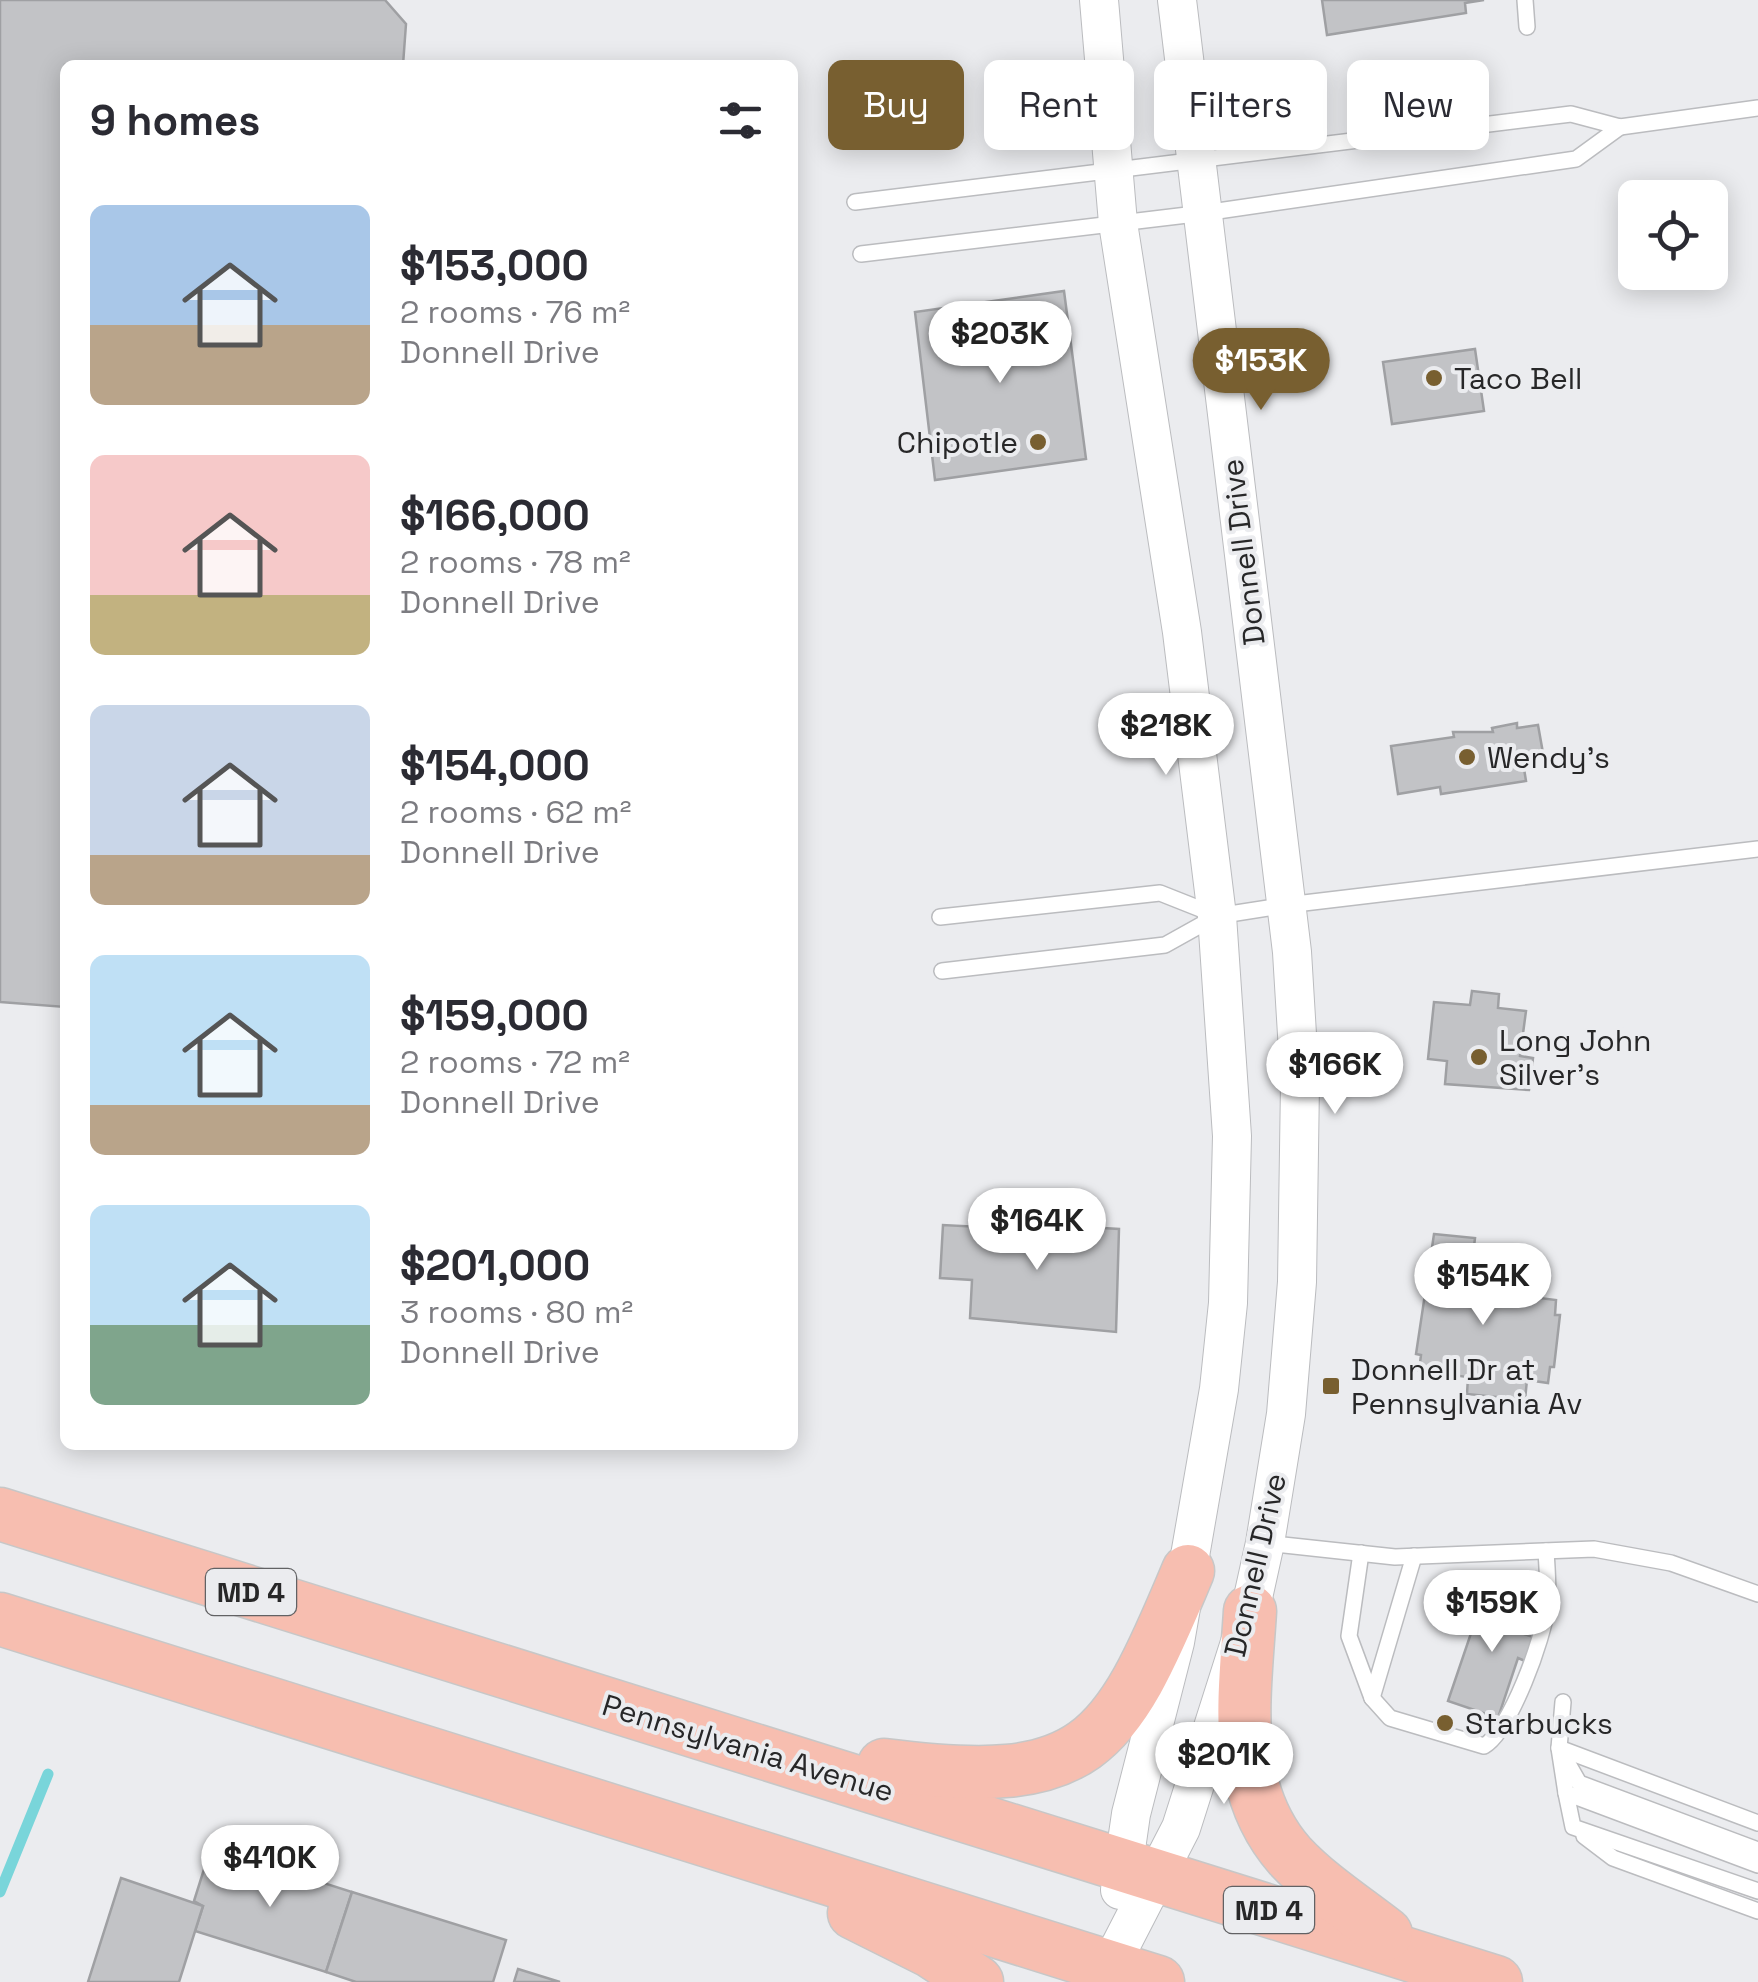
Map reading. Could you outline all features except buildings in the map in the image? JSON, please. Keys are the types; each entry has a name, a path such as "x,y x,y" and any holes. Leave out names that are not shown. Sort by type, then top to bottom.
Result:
{"highway":[{"name":"Pennsylvania Avenue","path":"0,1514 1496,1982"},
{"path":"748,1749 973,1775 1019,1772 1059,1761 1097,1735 1128,1700 1154,1652 1188,1571"},
{"path":"1250,1611 1244,1741 1252,1785 1268,1824 1304,1869 1415,1956"},
{"path":"0,1619 1134,1974"},
{"path":"714,1843 932,1952 978,1982"}],"street":[{"name":"Donnell Drive","path":"1099,0 1118,223 1182,632 1217,916 1230,1060 1229,1263 1219,1389 1162,1701 1130,1814 1141,1870 1134,1974"},
{"name":"Donnell Drive","path":"1141,1870 1182,1828 1250,1611 1286,1414 1300,1216 1300,1084 1288,905 1177,0"}],"lane":[{"path":"1525,0 1526,28"},
{"path":"855,202 1571,114 1620,126 1758,108"},
{"path":"861,254 1204,214 1576,159 1620,126"},
{"path":"942,971 1165,944 1217,916 1288,905 1758,849"},
{"path":"940,917 1160,893 1217,916"},
{"path":"1265,1543 1414,1556 1594,1550 1670,1563 1758,1594"},
{"path":"1361,1553 1349,1636 1372,1698 1390,1718 1445,1738 1484,1746 1496,1739 1510,1720 1548,1608 1546,1551"},
{"path":"1372,1698 1414,1556"},
{"path":"1563,1702 1559,1748 1573,1827 1613,1858 1758,1911"},
{"path":"1559,1748 1758,1823"},
{"path":"1559,1748 1579,1784 1758,1850"},
{"path":"1566,1793 1758,1865"},
{"path":"1573,1827 1758,1891"}],"waterway":[{"path":"0,1892 48,1774"}],"place":[{"name":"Taco Bell","path":"1434,378"},
{"name":"Chipotle","path":"1038,442"},
{"name":"Wendy's","path":"1467,757"},
{"name":"Long John Silver's","path":"1479,1057"},
{"name":"Donnell Dr at Pennsylvania Av","path":"1331,1386"},
{"name":"Starbucks","path":"1445,1723"}]}
